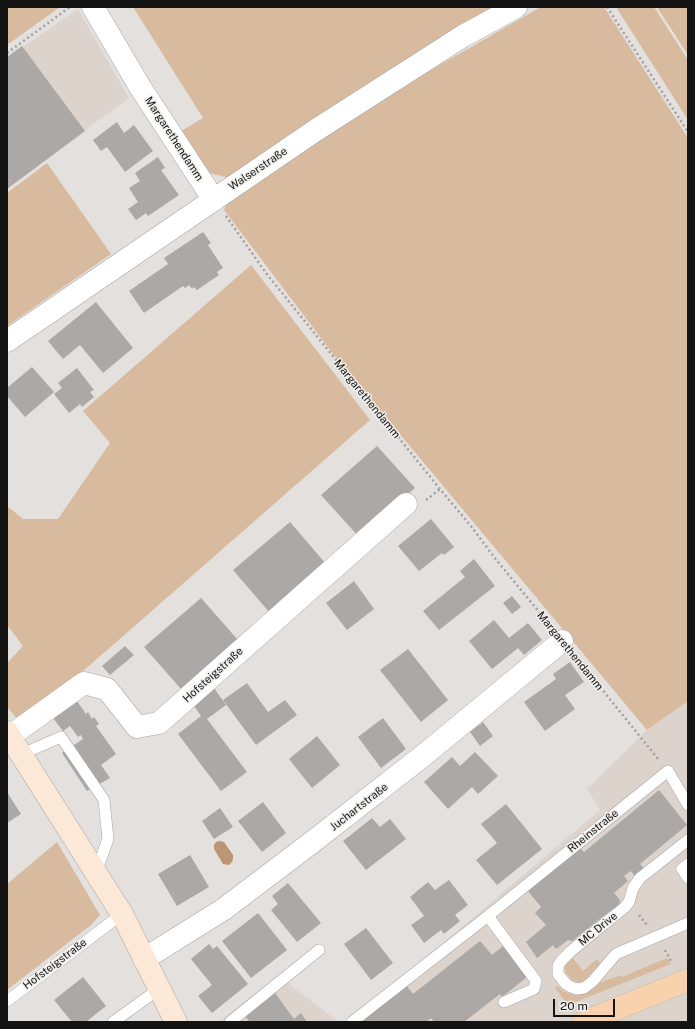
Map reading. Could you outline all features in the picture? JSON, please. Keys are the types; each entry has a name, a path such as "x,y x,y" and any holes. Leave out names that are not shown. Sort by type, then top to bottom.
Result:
{"main road":[{"name":"Hofsteigstraße","path":"9,734 122,914 176,1022"},
{"path":"584,1022 688,980"}],"street":[{"name":"Margarethendamm","path":"93,7 140,87 214,200"},
{"name":"Walserstraße","path":"7,340 316,130 463,36 516,7"},
{"name":"Hofsteigstraße","path":"9,734 84,683 107,689 137,727 159,723 406,504"},
{"name":"Juchartstraße","path":"144,958 224,909 315,840 424,756 562,640"}],"lane":[{"path":"22,754 61,737 104,800 108,839 96,872"},
{"path":"668,771 688,805"},
{"name":"Rheinstraße","path":"352,1022 488,916 668,771"},
{"name":"MC Drive","path":"688,840 640,878 633,888 625,907 571,951 558,966 558,974 569,986 580,989 588,986 616,954 688,923"},
{"path":"688,864 682,869 688,878"},
{"name":"Hofsteigstraße","path":"7,1000 122,914"},
{"path":"488,916 536,982 534,989 504,1002"},
{"path":"230,1022 319,950"},
{"path":"113,1022 159,989"}],"path":[{"path":"7,53 70,7"},
{"path":"607,7 688,132"},
{"name":"Margarethendamm","path":"214,200 266,273 668,771"},
{"path":"669,957 673,964"}],"shaded area":[{"path":"7,7 60,7 7,45"},
{"path":"133,7 508,7 234,179 209,173 178,133 203,118"},
{"path":"541,7 604,7 688,138 688,701 647,730 333,354 224,210 227,202 247,187 410,82"},
{"path":"616,7 654,7 688,60 688,120"},
{"path":"657,7 688,7 688,55"},
{"path":"78,9 129,98 7,187 7,58"},
{"path":"47,163 111,254 7,326 7,193"},
{"path":"251,265 370,420 74,679 17,719 7,707 7,663 23,646 7,625 7,506 23,519 58,519 110,443 83,411"},
{"path":"688,701 688,1022 350,1022 600,810 587,789 647,730"},
{"path":"219,841 224,842 233,855 232,862 229,865 223,864 214,849 214,845"},
{"path":"57,842 100,915 91,925 7,990 7,884"},
{"path":"572,957 583,971 597,959 600,963 585,980 582,982 577,982 571,979 566,973 565,969 566,963"},
{"path":"667,958 671,964 568,1005 555,988 558,986 563,991 574,995 585,993 593,989 599,983 621,975 622,977"},
{"path":"278,976 339,1022 218,1022"}],"building":[{"path":"22,46 85,131 7,189 7,57"},
{"path":"117,122 124,133 134,125 153,151 125,172 107,147 101,151 93,140"},
{"path":"158,157 165,168 161,170 179,195 148,216 146,213 136,220 128,209 138,202 129,188 140,181 135,173"},
{"path":"203,232 211,243 208,245 223,268 217,272 219,275 197,290 194,287 192,289 189,285 185,288 183,286 144,313 129,291 168,264 164,258"},
{"path":"96,302 133,348 103,373 80,345 63,359 48,341"},
{"path":"32,367 54,392 25,417 7,396 7,388"},
{"path":"77,368 94,390 90,392 94,397 82,407 80,404 69,413 54,394 62,388 58,383"},
{"path":"377,446 415,488 359,537 321,495"},
{"path":"431,519 454,547 444,555 442,553 419,571 398,546"},
{"path":"290,522 326,564 270,613 233,570"},
{"path":"474,559 495,586 439,630 423,611 465,577 460,571"},
{"path":"354,581 374,609 347,630 326,603"},
{"path":"512,596 521,607 512,614 503,603"},
{"path":"201,598 238,640 181,689 144,647"},
{"path":"494,620 509,638 528,623 542,640 524,655 518,648 492,669 469,641"},
{"path":"125,646 134,655 110,675 102,666"},
{"path":"408,649 448,700 421,722 380,670"},
{"path":"570,662 584,682 565,695 575,709 545,731 524,702 556,679 553,674"},
{"path":"247,683 268,712 285,700 297,715 256,745 223,700"},
{"path":"214,688 226,705 207,719 247,772 221,791 178,734 201,716 192,703"},
{"path":"77,701 86,714 88,712 92,719 94,717 99,724 96,726 116,754 101,765 110,778 87,791 62,753 83,739 81,735 78,737 70,726 63,731 53,718"},
{"path":"383,718 406,749 381,768 358,737"},
{"path":"483,722 493,736 480,746 470,732"},
{"path":"317,736 340,765 312,788 289,759"},
{"path":"475,752 498,776 478,794 472,787 448,809 424,782 452,757 460,766"},
{"path":"659,790 687,825 640,864 645,870 637,879 631,871 624,876 628,881 614,893 620,900 619,903 622,906 613,914 610,911 572,941 568,940 556,949 553,945 537,958 526,942 546,925 535,913 541,907 528,891 580,848 584,852"},
{"path":"7,792 21,814 7,823"},
{"path":"263,802 286,833 262,852 238,821"},
{"path":"506,804 542,849 497,885 476,860 497,843 481,824"},
{"path":"220,808 233,827 214,839 202,821"},
{"path":"372,818 380,827 390,819 406,839 366,870 343,841"},
{"path":"190,855 209,887 177,906 158,874"},
{"path":"449,880 468,905 455,915 460,921 444,934 441,930 424,943 411,925 424,916 410,897 428,882 435,890"},
{"path":"288,883 321,923 297,942 271,910 278,904 272,896"},
{"path":"258,913 287,950 251,978 222,941"},
{"path":"366,928 393,963 371,980 344,944"},
{"path":"480,941 492,955 503,946 527,977 502,997 500,994 464,1022 434,1022 431,1018 426,1022 359,1022 406,985 413,994"},
{"path":"209,944 213,949 217,946 248,984 212,1013 198,996 212,985 191,959"},
{"path":"83,977 106,1006 86,1022 72,1022 54,1000"},
{"path":"275,993 294,1019 301,1013 307,1022 250,1022 245,1016"}]}
